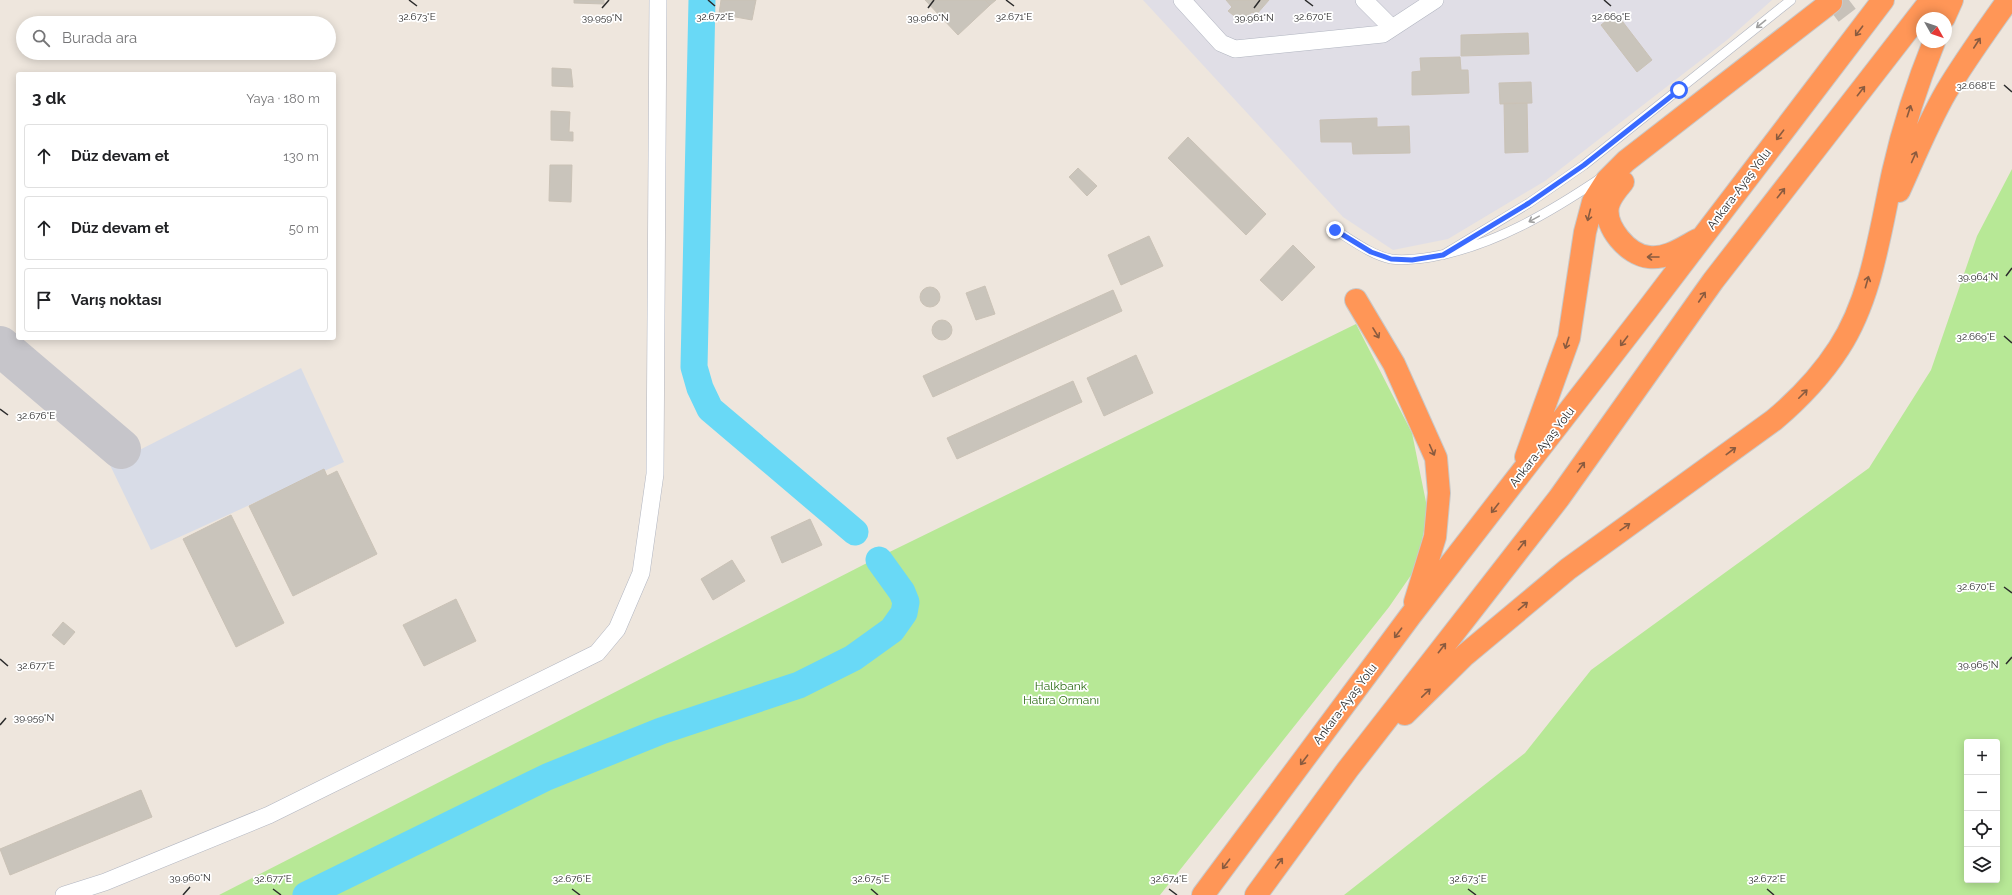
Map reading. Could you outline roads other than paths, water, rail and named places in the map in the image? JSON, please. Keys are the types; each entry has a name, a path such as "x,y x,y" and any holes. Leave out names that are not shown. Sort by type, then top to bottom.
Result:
{"highway":[{"name":"Ankara-Ayaş Yolu","path":"1203,895 1411,616 1647,310 1883,0"},
{"path":"1256,895 1348,769 1558,498 1681,329 1713,281 1932,0"},
{"path":"1947,12 1952,0"},
{"path":"1882,231 1922,140 1946,92 1980,39 2008,0"},
{"path":"1519,477 1551,392 1572,326 1585,232 1593,202 1607,180 1626,161 1831,7 1628,177 1617,188 1611,198 1608,206 1608,214 1616,234 1624,243 1640,255 1647,257 1666,256 1702,238"},
{"path":"1348,769 1466,655 1535,596 1612,536 1774,420 1804,392 1823,371 1839,347 1852,323 1865,290 1882,231 1893,171 1907,116 1932,48"},
{"path":"1356,300 1394,364 1436,458 1439,493 1435,536 1411,616"}],"street":[{"path":"64,895 105,882 269,815 597,653 617,629 641,573 655,474 658,0"},
{"path":"1182,0 1221,43 1235,49 1383,34 1434,0"},
{"path":"1364,0 1392,28"}],"lane":[{"path":"1443,255 1529,203 1584,165 1791,0"},
{"path":"1335,230 1371,252 1391,259 1412,260 1443,255 1476,246 1531,221 1584,190 1626,161"}],"waterway":[{"path":"702,0 694,367 700,388 710,409 855,532"},
{"path":"306,895 547,777 661,731 799,685 853,658 892,630 904,613 906,602 902,592 879,560"}],"tunnel":[{"path":"1832,13 1849,0"}],"park label":[{"name":"Halkbank Hatıra Ormanı","path":"1061,693"}]}
